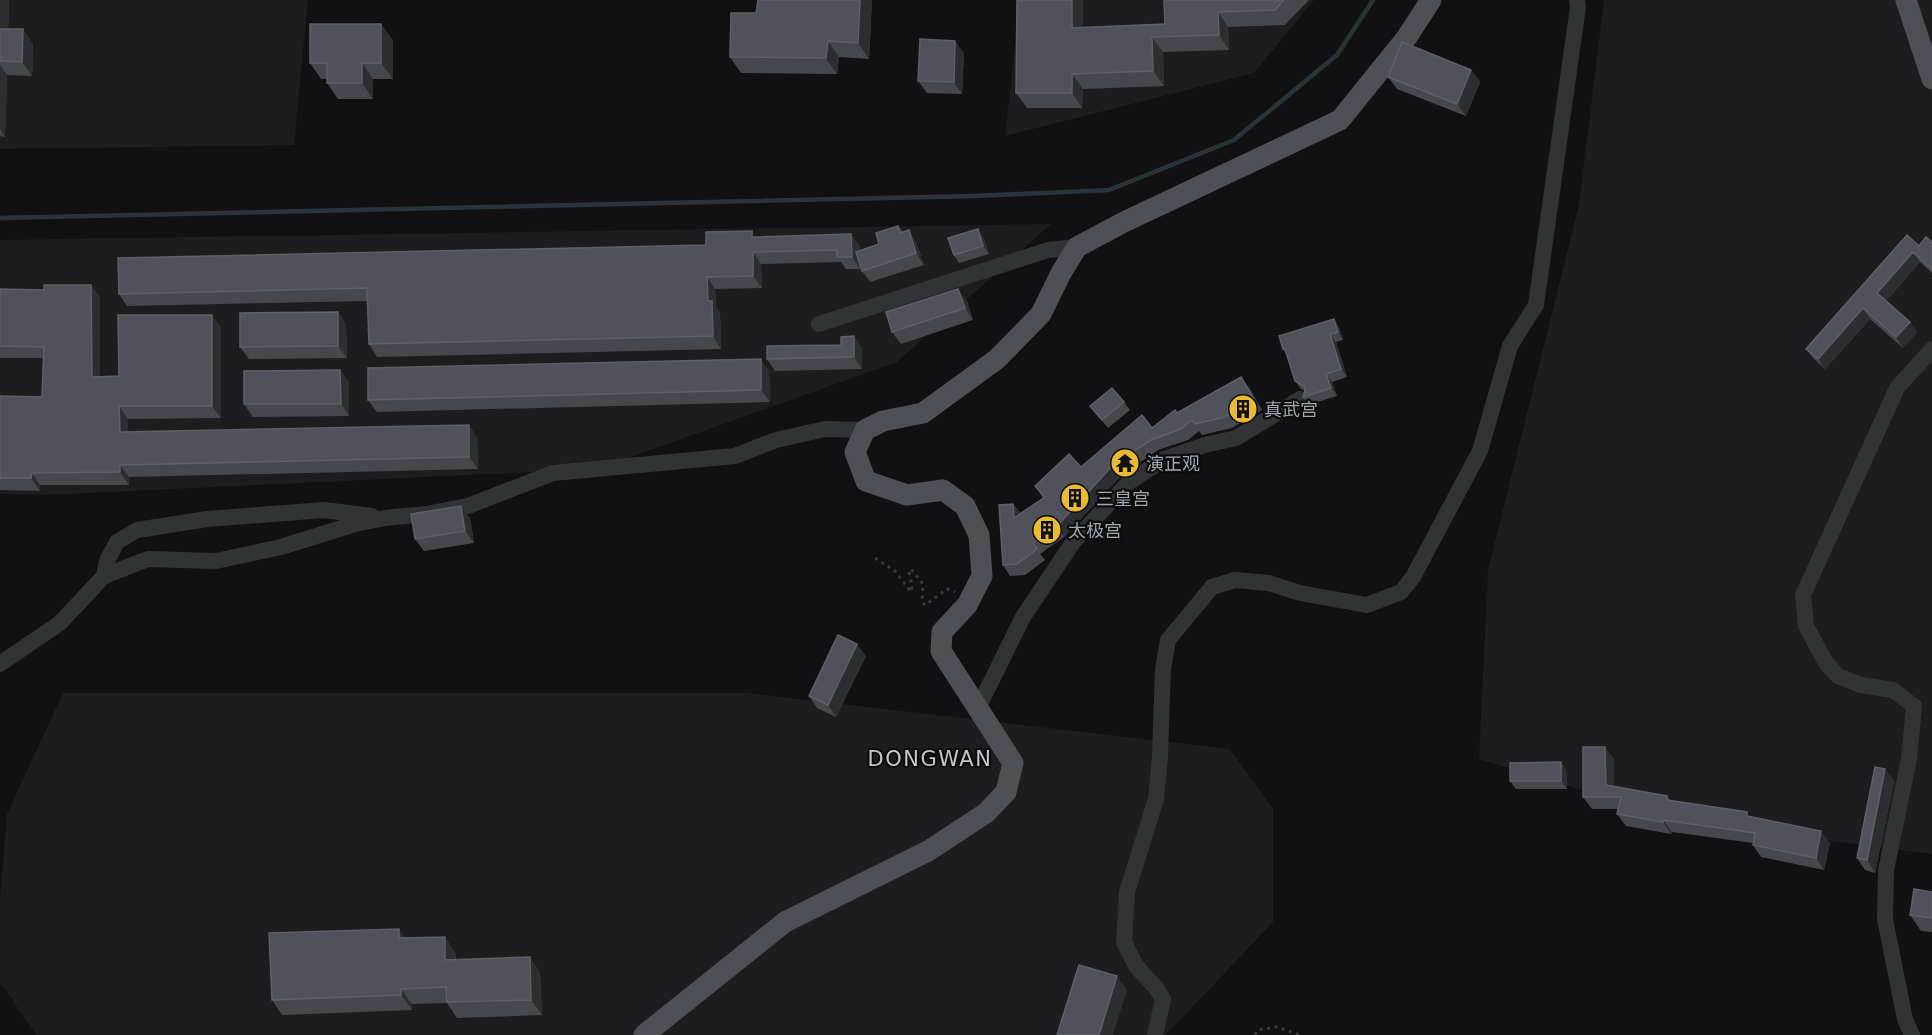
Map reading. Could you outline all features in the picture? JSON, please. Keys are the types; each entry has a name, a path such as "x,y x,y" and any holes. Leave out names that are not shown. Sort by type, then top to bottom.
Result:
{"main road":[{"path":"644,1035 785,922 928,851 987,813 1006,792 1014,762 941,651 942,632 967,605 982,576 979,536 965,506 943,490 906,495 866,481 855,452 865,430 883,421 923,413 997,359 1041,314 1077,247 1124,222 1340,120 1407,37 1431,0"},
{"path":"1906,0 1932,79"}],"street":[{"path":"1155,1035 1162,999 1156,988 1136,966 1124,942 1127,892 1156,800 1160,756 1162,669 1168,640 1212,586 1235,580 1269,583 1300,593 1367,605 1401,592 1413,577 1480,451 1510,346 1536,305 1578,7 1576,0"},
{"path":"819,324 1048,250 1077,247"},
{"path":"1912,1035 1905,1019 1885,919 1886,870 1909,759 1914,706 1893,690 1861,685 1838,676 1826,663 1806,626 1803,595 1897,388 1932,349"},
{"path":"978,708 1023,617 1074,541 1128,482 1164,459 1205,445 1236,438 1300,399"},
{"path":"0,664 60,622 104,576 148,559 216,561 281,547 355,524 468,506 553,473 735,456 776,440 825,429 865,430"},
{"path":"104,576 107,561 117,542 137,530 207,519 324,510 385,518"}],"path":[{"path":"875,558 895,571 911,592 909,572 911,569 923,584 922,602 925,605 947,589 970,599"},
{"path":"1255,1035 1258,1030 1277,1027 1300,1035"}],"shaded area":[{"path":"0,0 308,0 294,145 0,149"},
{"path":"1020,0 1314,0 1254,73 1005,136"},
{"path":"1604,0 1932,0 1932,854 1689,822 1479,759 1488,570 1579,204"},
{"path":"1051,224 897,362 597,469 46,495 0,494 0,240"},
{"path":"63,693 746,693 1230,749 1273,809 1273,922 1166,1035 36,1035 0,982 0,898 7,814"}],"building":[{"path":"758,0 860,0 858,43 828,41 826,58 730,57 731,13 756,13"},
{"path":"1017,0 1072,0 1072,28 1165,24 1164,0 1284,0 1275,10 1218,12 1219,35 1152,37 1153,71 1072,74 1072,93 1016,93"},
{"path":"310,24 381,24 381,63 362,63 362,83 327,83 327,63 310,63"},
{"path":"0,29 23,29 22,62 0,61"},
{"path":"920,39 955,41 954,82 918,81"},
{"path":"1402,42 1471,70 1457,104 1388,77"},
{"path":"898,226 900,233 909,230 916,253 862,271 856,252 879,244 876,233"},
{"path":"978,229 983,246 954,255 948,238"},
{"path":"752,231 752,237 851,234 852,257 837,257 837,250 753,252 753,276 707,277 708,301 712,301 713,336 369,344 367,288 119,294 118,258 706,245 706,232"},
{"path":"1907,235 1919,246 1926,237 1932,242 1932,269 1913,252 1877,293 1910,322 1896,337 1863,308 1818,359 1806,349"},
{"path":"44,285 91,285 92,377 119,376 118,315 212,315 212,406 119,406 120,432 469,425 469,457 120,465 120,472 32,473 31,478 0,478 0,396 42,397 44,347 0,346 0,289 44,290"},
{"path":"958,289 965,308 892,332 886,312"},
{"path":"338,312 338,346 240,347 240,313"},
{"path":"1334,319 1338,332 1330,334 1341,369 1326,374 1331,388 1303,397 1304,386 1295,381 1279,336"},
{"path":"854,336 854,357 767,359 767,346 841,345 841,337"},
{"path":"761,359 761,390 368,400 368,368"},
{"path":"340,370 341,404 244,404 244,371"},
{"path":"1241,377 1254,399 1225,417 1195,424 1192,420 1181,429 1151,440 1114,464 1057,526 1033,543 1037,549 1017,564 1003,565 999,505 1013,504 1014,518 1045,497 1035,486 1069,454 1081,467 1142,415 1152,428 1175,410 1177,413"},
{"path":"1112,388 1124,402 1102,420 1090,406"},
{"path":"461,506 465,531 415,539 411,514"},
{"path":"838,635 857,644 828,705 809,696"},
{"path":"1583,747 1605,747 1606,785 1667,796 1667,800 1747,812 1747,816 1821,831 1816,858 1753,845 1755,833 1617,814 1621,797 1583,797"},
{"path":"1561,762 1561,781 1510,781 1510,763"},
{"path":"1875,767 1885,769 1867,860 1857,858"},
{"path":"1914,889 1932,892 1932,918 1910,915"},
{"path":"399,929 399,938 445,937 445,960 530,957 531,1000 447,1002 446,987 401,989 401,995 272,1000 269,933"},
{"path":"1079,965 1117,976 1099,1035 1057,1035"}],"waterway":[{"path":"0,218 974,196 1109,190 1234,140 1337,55 1373,0"}],"place":[{"name":"真武宫","path":"1243,409"},
{"name":"演正观","path":"1125,463"},
{"name":"三皇宫","path":"1075,498"},
{"name":"太极宫","path":"1047,530"}],"district":[{"name":"DONGWAN","path":"930,759"}]}
